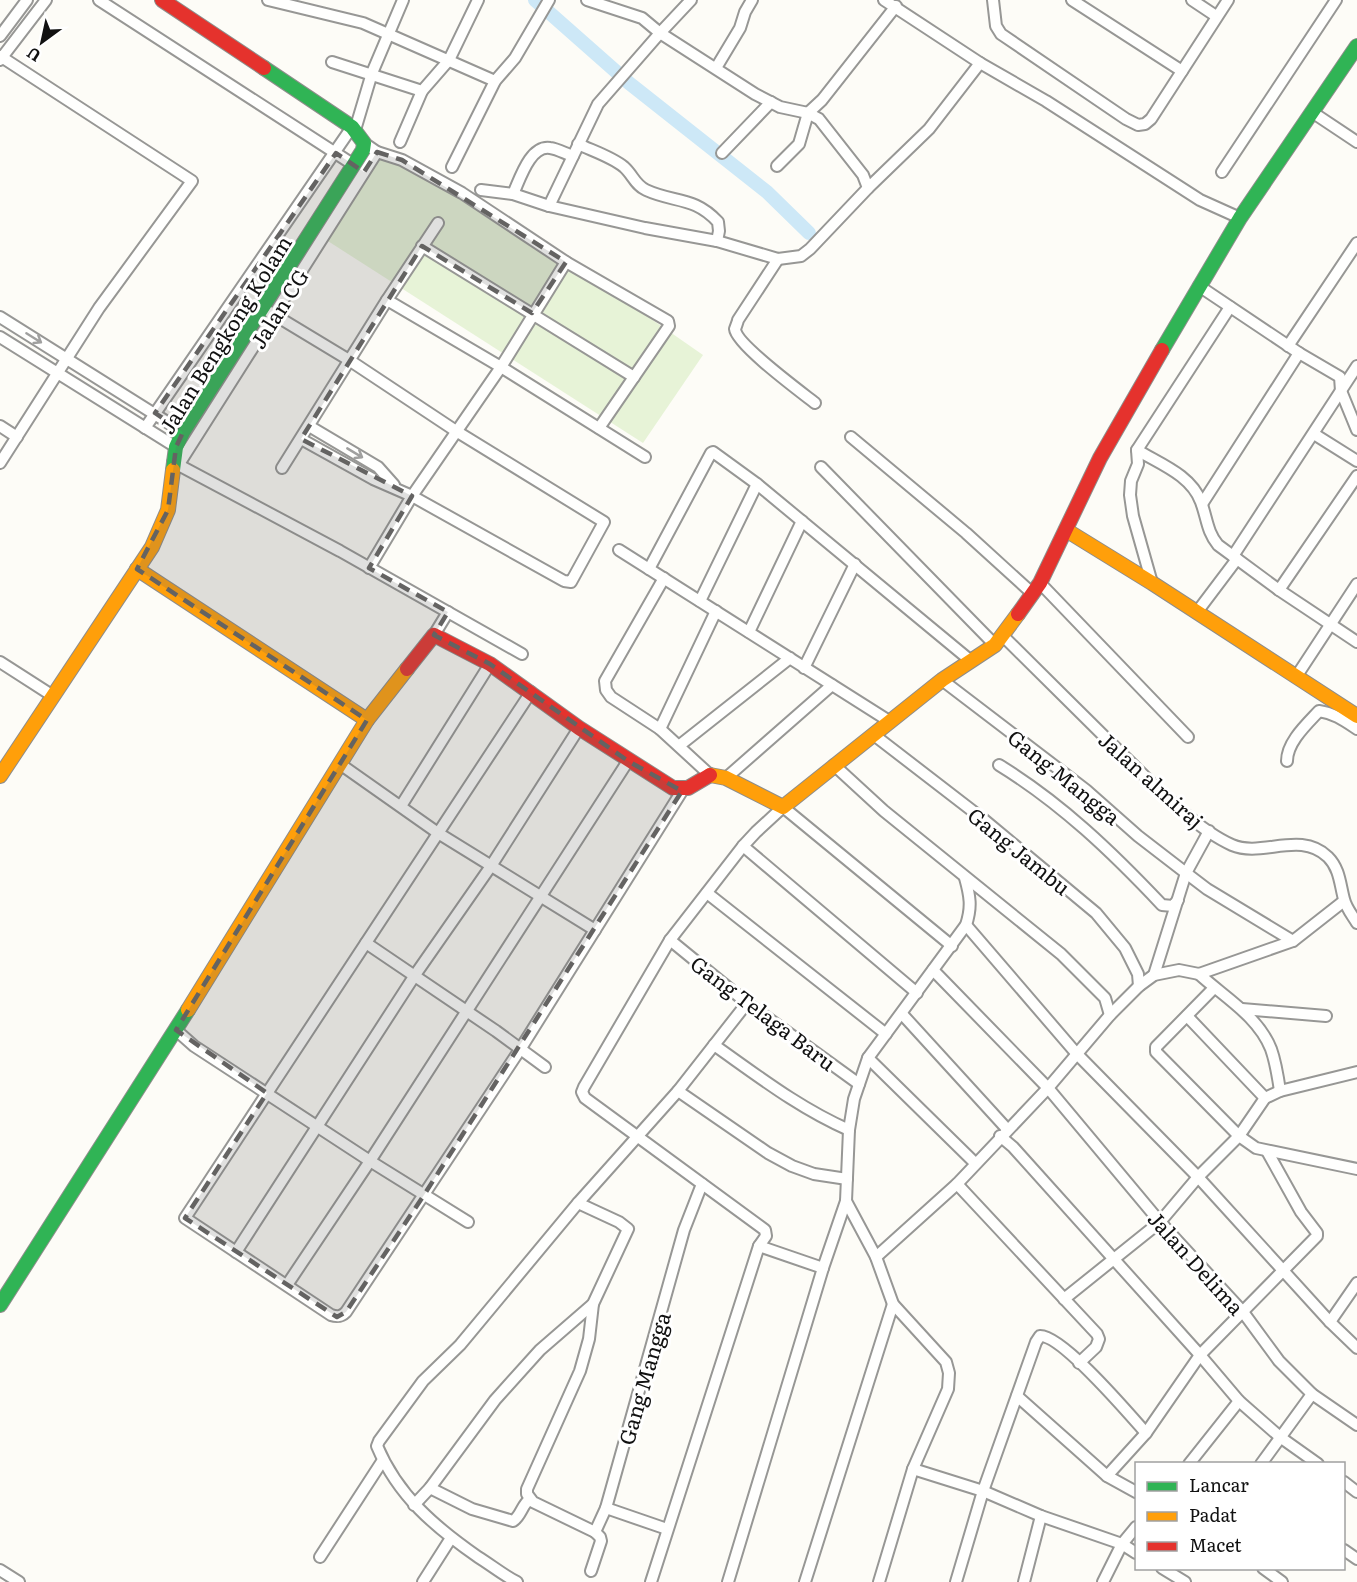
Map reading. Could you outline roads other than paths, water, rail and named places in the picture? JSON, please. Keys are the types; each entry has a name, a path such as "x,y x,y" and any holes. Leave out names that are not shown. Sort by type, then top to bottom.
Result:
{"street":[{"path":"0,36 27,0"},
{"path":"0,463 99,308 192,181 1,58 46,0"},
{"path":"99,0 354,165"},
{"path":"162,0 354,129 364,143 377,152 402,160 462,193 566,262 669,322 669,326 599,428"},
{"path":"268,0 363,23 388,32 495,81"},
{"path":"145,428 354,129 372,74 403,0"},
{"path":"400,142 423,91 449,60 478,0"},
{"path":"452,167 495,81 515,58 549,0"},
{"path":"587,0 607,3 642,18 660,33 771,102 819,119 863,175 868,188"},
{"path":"549,206 598,104 691,0"},
{"path":"716,68 740,28 752,0"},
{"path":"884,0 980,63 1046,101 1200,200 1240,218"},
{"path":"993,0 994,18 1001,34 1107,108 1138,125 1145,124 1151,119 1228,0"},
{"path":"1072,0 1182,71"},
{"path":"1192,0 1216,16"},
{"path":"1222,172 1336,0"},
{"path":"777,166 799,144 808,114 822,100 896,6"},
{"path":"651,1582 759,1246 766,1236 765,1230 585,1098 582,1092 670,940 744,846 783,807 834,765 942,680 999,640 1036,588 1100,458 1198,286 1240,218 1357,46"},
{"path":"332,62 423,91"},
{"path":"481,190 513,194 549,206 645,228 717,241 778,259 801,256 929,129 980,63"},
{"path":"722,153 771,102"},
{"path":"1312,112 1357,142"},
{"name":"Jalan Bengkong Kolam","path":"0,776 5,758 53,696 156,539 168,510 176,463 176,447 183,432 268,311 362,153 364,143"},
{"path":"578,144 624,167 633,181 646,190 691,202 702,208 718,222 717,241"},
{"path":"513,194 534,153 541,148 551,148 573,156"},
{"name":"Jalan CG","path":"176,463 268,311 377,152"},
{"path":"282,468 438,223"},
{"path":"1288,346 1357,243"},
{"path":"423,246 634,377"},
{"path":"778,259 738,320 735,329 738,337 751,352 815,404"},
{"path":"369,568 412,496 501,367 532,313 566,262"},
{"path":"1198,286 1288,346 1340,377 1341,391 1357,430"},
{"path":"387,300 501,367 645,457"},
{"path":"1152,583 1133,516 1130,495 1131,481 1138,465 1137,450 1230,307"},
{"path":"268,311 604,522 570,582 558,578 412,496 301,439"},
{"path":"0,317 183,432"},
{"path":"0,337 176,447"},
{"path":"1202,504 1299,353"},
{"path":"1197,612 1235,557 1357,366"},
{"path":"0,426 17,437"},
{"path":"309,426 378,467 395,487"},
{"path":"1314,434 1357,461"},
{"path":"851,436 966,533 1036,588 1188,737"},
{"path":"1137,450 1189,482 1195,489 1211,536 1218,545 1279,591 1357,642"},
{"path":"650,569 711,453 717,453 971,661"},
{"path":"176,463 522,654"},
{"name":"Jalan almiraj","path":"821,467 999,640 1169,800 1209,831 1233,846 1255,849 1286,844 1303,845 1328,857 1336,868 1344,901 1357,923"},
{"path":"1279,591 1357,476"},
{"path":"700,601 757,484"},
{"path":"749,632 802,521"},
{"path":"1066,530 1357,716"},
{"path":"619,550 889,721"},
{"path":"804,668 855,564"},
{"path":"137,569 367,720"},
{"path":"664,578 605,681 606,690 611,697 660,729 710,775 726,778 783,807 952,946"},
{"path":"1296,676 1357,584"},
{"path":"660,729 716,611"},
{"path":"0,1305 176,1030 367,720 434,635 448,612"},
{"path":"434,635 490,663 628,761 682,791"},
{"path":"680,745 790,658"},
{"path":"0,662 53,696"},
{"path":"401,806 490,663"},
{"name":"Gang Mangga","path":"942,680 1086,790 1138,836 1207,889 1293,941"},
{"path":"726,778 832,685"},
{"path":"531,692 185,1218 331,1315 342,1316 424,1195 682,791 693,787 710,775"},
{"path":"1287,761 1287,754 1292,744 1319,711 1339,717 1357,729"},
{"path":"236,1252 415,975 491,866 579,728"},
{"name":"Gang Jambu","path":"874,735 983,819 1096,913 1125,948 1138,974 1139,986"},
{"path":"287,1286 628,761"},
{"path":"340,764 438,833 595,930"},
{"path":"834,765 884,811 1061,954 1105,998 1110,1015"},
{"path":"999,765 1060,806 1132,872 1161,904 1173,906 1178,900"},
{"path":"1154,975 1186,873 1209,831"},
{"path":"744,846 917,993"},
{"path":"728,1582 823,1268 846,1201 849,1130 859,1084 868,1058 966,925 971,911 971,897 965,878"},
{"path":"707,893 886,1034"},
{"path":"876,1257 957,1184 1139,986 1154,975 1179,970 1199,974 1293,941 1344,901"},
{"path":"966,925 1076,1053 1198,1177 1330,1322 1357,1348"},
{"name":"Gang Telaga Baru","path":"670,940 747,1003 859,1084"},
{"path":"366,943 520,1048 544,1067"},
{"name":"Jalan Delima","path":"933,970 1047,1088 1160,1222 1242,1312 1279,1361 1312,1394 1357,1425"},
{"path":"1199,974 1242,1010 1267,1041 1275,1062 1280,1091"},
{"path":"1214,988 1156,1047 1156,1052 1239,1136 1256,1148 1357,1169"},
{"path":"517,1582 451,1538 414,1505 382,1460 377,1446 423,1381 460,1345 578,1203 678,1091 747,1003"},
{"path":"1242,1010 1326,1016"},
{"path":"902,1014 1239,1401 1280,1437 1315,1462"},
{"path":"1187,1016 1265,1098"},
{"path":"176,1030 194,1046 468,1222"},
{"path":"714,1045 809,1112 849,1130"},
{"path":"868,1058 975,1163"},
{"path":"1064,1299 1160,1222 1198,1177 1239,1136 1265,1098 1280,1091 1357,1072"},
{"path":"678,1091 768,1153 792,1166 814,1174 847,1179"},
{"path":"1107,1476 1146,1433 1200,1355 1315,1240 1317,1233 1301,1212 1267,1151"},
{"name":"Gang Mangga","path":"591,1571 600,1541 600,1537 595,1533 606,1508 684,1230 702,1184"},
{"path":"957,1184 1097,1334 1099,1339 1096,1347 1079,1363"},
{"path":"846,1201 876,1257 893,1304 946,1362 949,1373 948,1389 913,1469 879,1582"},
{"path":"529,1500 527,1489 580,1371 589,1339 593,1304 628,1229 619,1222 578,1203"},
{"path":"759,1246 823,1268"},
{"path":"1330,1322 1357,1283"},
{"path":"414,1505 430,1488 495,1400 540,1350 593,1304"},
{"path":"805,1582 893,1304"},
{"path":"956,1582 983,1491 1036,1341 1040,1336 1052,1339 1101,1383 1146,1433"},
{"path":"1262,1462 1312,1394"},
{"path":"1017,1396 1107,1476 1135,1491"},
{"path":"1191,1462 1239,1401"},
{"path":"320,1557 382,1460"},
{"path":"913,1469 983,1491 1041,1516 1122,1544 1135,1552"},
{"path":"1345,1483 1357,1492"},
{"path":"430,1488 472,1509 513,1521 517,1519 529,1500"},
{"path":"529,1500 595,1533"},
{"path":"606,1508 667,1529"},
{"path":"1024,1582 1041,1516"},
{"path":"1103,1582 1122,1544 1135,1529"},
{"path":"423,1582 451,1538"},
{"path":"1345,1551 1357,1560"},
{"path":"0,1570 17,1582"},
{"path":"1164,1570 1185,1582"},
{"path":"1264,1570 1282,1582"}],"waterway":[{"path":"535,0 629,83 767,192 809,233"}]}
